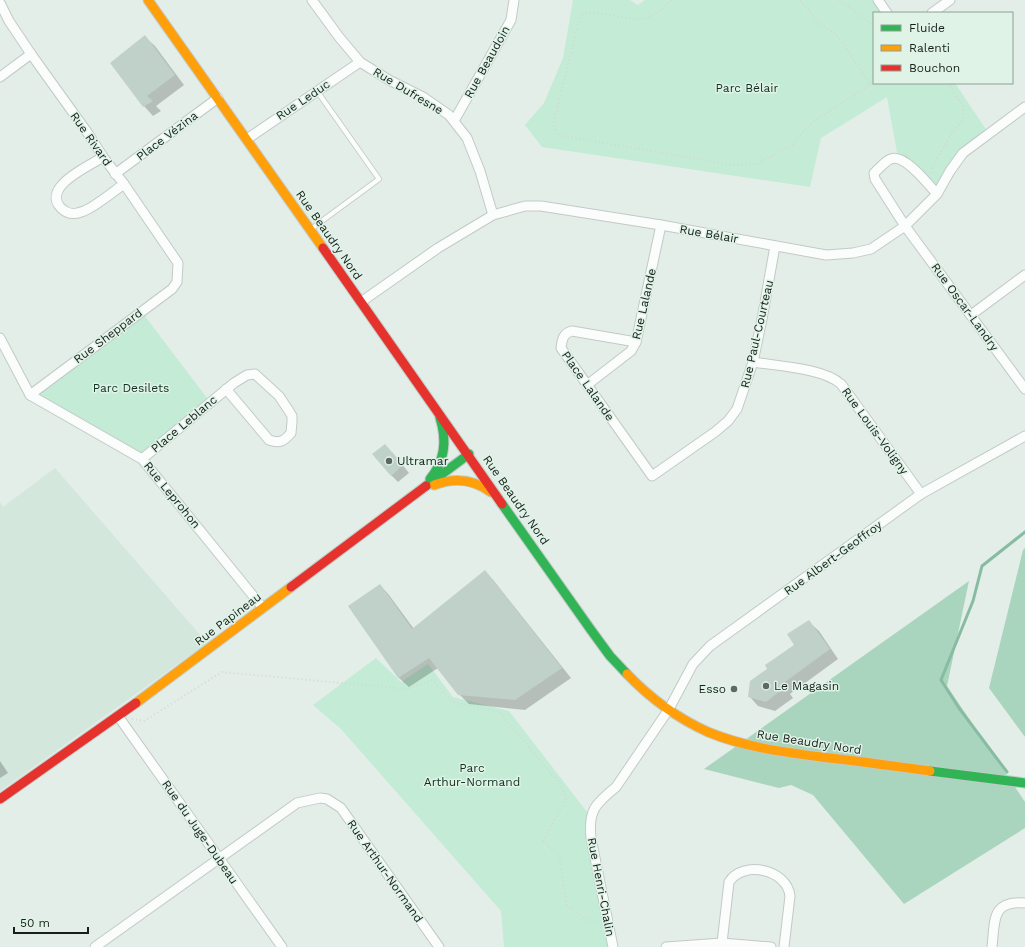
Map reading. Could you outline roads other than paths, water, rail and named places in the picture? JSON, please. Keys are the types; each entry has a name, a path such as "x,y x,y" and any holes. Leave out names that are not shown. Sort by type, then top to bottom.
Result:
{"main road":[{"name":"Rue Beaudry Nord","path":"148,0 469,454 591,630 614,660 640,688 669,709 706,730 724,738 764,749 1021,782"},
{"path":"416,493 434,475 443,455 444,428 435,406"},
{"name":"Rue Papineau","path":"0,799 118,716 469,454"},
{"path":"416,493 444,480 460,479 478,483 498,499 510,514"}],"street":[{"name":"Rue Dufresne","path":"312,0 339,37 360,62 389,80 423,97 449,115 467,138 480,171 493,215"},
{"name":"Rue Beaudoin","path":"454,122 511,20 514,0"},
{"path":"878,0 886,12"},
{"path":"933,12 950,0"},
{"name":"Rue Rivard","path":"0,5 31,54 115,174 124,184 178,263 178,272"},
{"path":"0,77 31,54"},
{"name":"Rue Leduc","path":"247,139 360,62"},
{"name":"Place Vézina","path":"115,174 218,98"},
{"name":"Rue Bélair","path":"361,302 438,248 493,215 525,206 541,206 661,225 826,255 853,253 871,249 905,226 937,194 950,171 963,153 1025,107"},
{"path":"103,157 65,180 58,189 56,196 57,202 61,208 67,213 73,214 82,212 124,184"},
{"name":"Rue Oscar-Landry","path":"937,194 908,164 898,158 891,158 874,173 875,179 905,226 1025,389"},
{"name":"Rue Lalande","path":"587,385 631,351 636,342 661,225"},
{"name":"Rue Paul-Courteau","path":"652,476 715,432 728,421 737,409 753,362 775,246"},
{"name":"Rue Sheppard","path":"30,395 172,289 177,282 178,272"},
{"path":"971,315 1025,275"},
{"name":"Place Lalande","path":"636,342 572,331 567,332 562,338 561,348 652,476"},
{"path":"0,338 30,395"},
{"name":"Rue Louis-Voligny","path":"753,362 817,372 828,375 837,380 921,494"},
{"name":"Place Leblanc","path":"142,459 226,389 247,375 255,374 279,396 292,416 291,434 283,442 275,442 270,440 226,389"},
{"name":"Rue Leprohon","path":"30,395 142,459 263,608"},
{"name":"Rue Albert-Geoffroy","path":"669,709 693,664 710,646 921,494 1025,436"},
{"name":"Rue Henri-Chalin","path":"613,947 589,823 594,808 604,796 616,787 669,709"},
{"name":"Rue du Juge-Dubeau","path":"118,716 282,947"},
{"name":"Rue Arthur-Normand","path":"219,858 297,803 312,799 327,799 341,808 439,947"},
{"path":"95,947 219,858"},
{"path":"722,943 729,882 732,876 740,871 757,870 770,872 776,875 784,880 789,888 790,896 784,947"},
{"path":"992,947 996,918 999,909 1003,905 1015,902 1025,903"},
{"path":"666,947 722,943 771,947"}],"lane":[{"path":"310,229 379,179 317,91"}],"waterway":[{"path":"1007,772 959,708 941,680 973,601 982,566 1025,532"}],"place":[{"name":"Ultramar","path":"389,461"},
{"name":"Le Magasin","path":"766,686"},
{"name":"Esso","path":"734,689"}],"park label":[{"name":"Parc Bélair","path":"747,88"},
{"name":"Parc Desilets","path":"131,388"},
{"name":"Parc Arthur-Normand","path":"472,775"}]}
